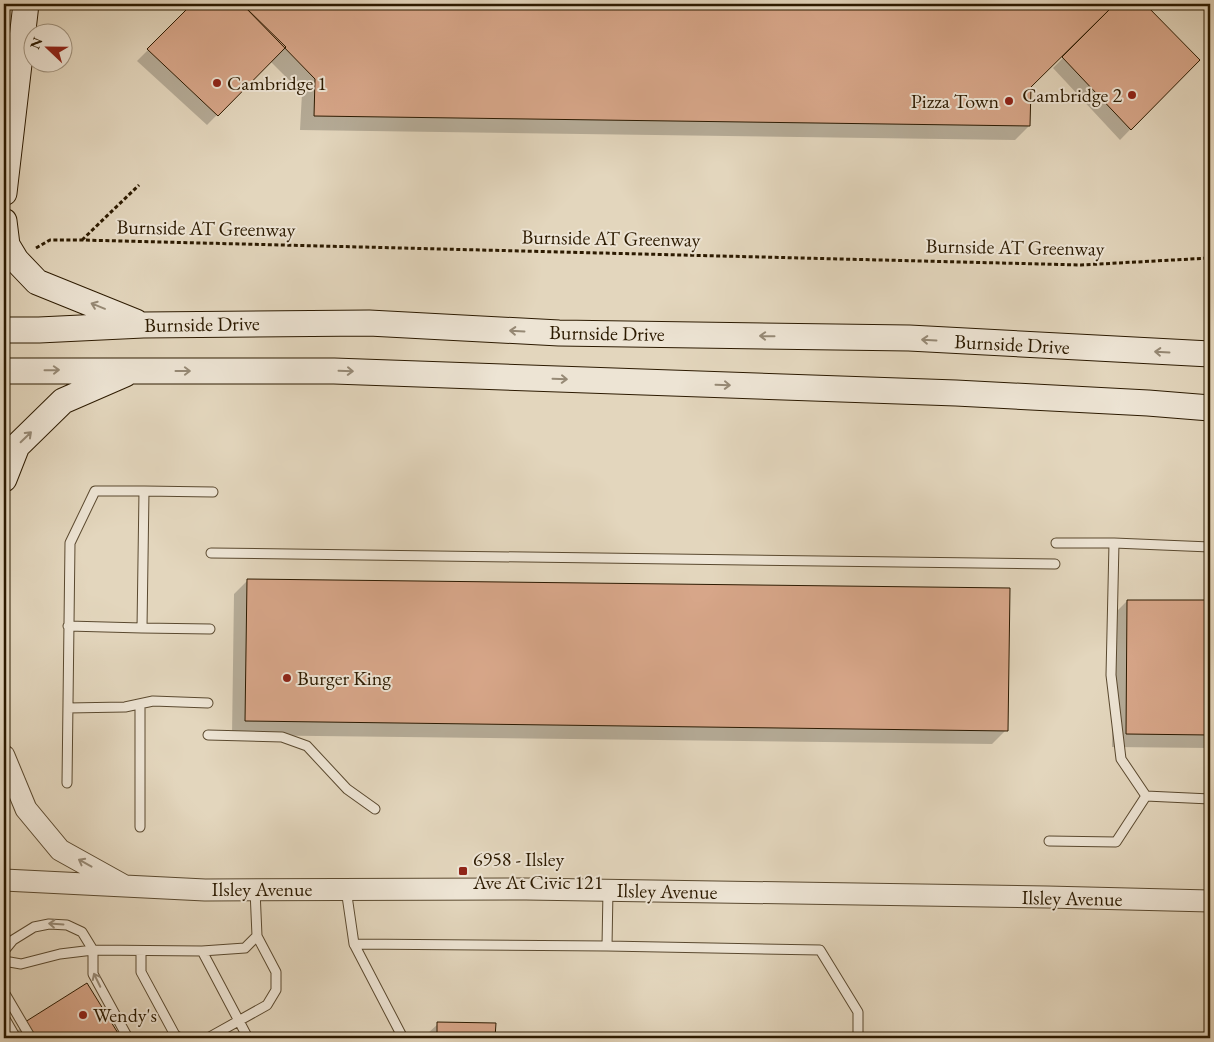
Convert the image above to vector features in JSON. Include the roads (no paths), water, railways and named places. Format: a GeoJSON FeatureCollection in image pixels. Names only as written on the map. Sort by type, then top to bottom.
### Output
{"type":"FeatureCollection","features":[{"type":"Feature","properties":{"kind":"main road"},"geometry":{"type":"LineString","coordinates":[[4,192],[26,4]]}},
{"type":"Feature","properties":{"kind":"main road"},"geometry":{"type":"LineString","coordinates":[[4,221],[7,245],[16,260],[37,282],[143,324]]}},
{"type":"Feature","properties":{"kind":"main road","name":"Burnside Drive"},"geometry":{"type":"LineString","coordinates":[[4,330],[39,330],[143,324],[369,323],[559,333],[909,338],[1210,354]]}},
{"type":"Feature","properties":{"kind":"main road"},"geometry":{"type":"LineString","coordinates":[[4,479],[17,446],[63,402],[134,370]]}},
{"type":"Feature","properties":{"kind":"main road"},"geometry":{"type":"LineString","coordinates":[[4,371],[364,372],[956,393],[1210,408]]}},
{"type":"Feature","properties":{"kind":"street"},"geometry":{"type":"LineString","coordinates":[[4,756],[26,809],[60,850],[127,887]]}},
{"type":"Feature","properties":{"kind":"street","name":"Ilsley Avenue"},"geometry":{"type":"LineString","coordinates":[[4,880],[205,890],[608,890],[1210,901]]}},
{"type":"Feature","properties":{"kind":"lane"},"geometry":{"type":"LineString","coordinates":[[67,783],[70,543],[95,491],[213,492]]}},
{"type":"Feature","properties":{"kind":"lane"},"geometry":{"type":"LineString","coordinates":[[142,628],[144,491]]}},
{"type":"Feature","properties":{"kind":"lane"},"geometry":{"type":"LineString","coordinates":[[1056,543],[1114,543],[1210,547]]}},
{"type":"Feature","properties":{"kind":"lane"},"geometry":{"type":"LineString","coordinates":[[1114,543],[1111,675],[1121,759],[1146,796]]}},
{"type":"Feature","properties":{"kind":"lane"},"geometry":{"type":"LineString","coordinates":[[211,553],[1055,564]]}},
{"type":"Feature","properties":{"kind":"lane"},"geometry":{"type":"LineString","coordinates":[[68,626],[210,629]]}},
{"type":"Feature","properties":{"kind":"lane"},"geometry":{"type":"LineString","coordinates":[[68,708],[125,707],[153,701],[208,703]]}},
{"type":"Feature","properties":{"kind":"lane"},"geometry":{"type":"LineString","coordinates":[[140,705],[140,827]]}},
{"type":"Feature","properties":{"kind":"lane"},"geometry":{"type":"LineString","coordinates":[[208,735],[282,736],[307,746],[347,789],[375,809]]}},
{"type":"Feature","properties":{"kind":"lane"},"geometry":{"type":"LineString","coordinates":[[1146,796],[1210,798]]}},
{"type":"Feature","properties":{"kind":"lane"},"geometry":{"type":"LineString","coordinates":[[1049,841],[1116,842],[1146,796]]}},
{"type":"Feature","properties":{"kind":"lane"},"geometry":{"type":"LineString","coordinates":[[346,889],[354,944],[403,1038]]}},
{"type":"Feature","properties":{"kind":"lane"},"geometry":{"type":"LineString","coordinates":[[208,1038],[267,1005],[276,990],[276,972],[257,936],[255,890]]}},
{"type":"Feature","properties":{"kind":"lane"},"geometry":{"type":"LineString","coordinates":[[607,946],[608,890]]}},
{"type":"Feature","properties":{"kind":"lane"},"geometry":{"type":"LineString","coordinates":[[4,952],[13,940],[34,927],[48,924],[67,925],[82,932],[93,950],[93,974],[128,1038]]}},
{"type":"Feature","properties":{"kind":"lane"},"geometry":{"type":"LineString","coordinates":[[4,961],[21,964],[60,954],[93,950],[202,951],[245,948],[257,936]]}},
{"type":"Feature","properties":{"kind":"lane"},"geometry":{"type":"LineString","coordinates":[[354,944],[820,950],[858,1012],[858,1038]]}},
{"type":"Feature","properties":{"kind":"lane"},"geometry":{"type":"LineString","coordinates":[[141,951],[141,972],[176,1037]]}},
{"type":"Feature","properties":{"kind":"lane"},"geometry":{"type":"LineString","coordinates":[[202,951],[248,1038]]}},
{"type":"Feature","properties":{"kind":"lane"},"geometry":{"type":"LineString","coordinates":[[4,992],[31,1038]]}},
{"type":"Feature","properties":{"kind":"lane"},"geometry":{"type":"LineString","coordinates":[[4,1017],[16,1038]]}},
{"type":"Feature","properties":{"kind":"place","name":"Cambridge 1"},"geometry":{"type":"Point","coordinates":[217,83]}},
{"type":"Feature","properties":{"kind":"place","name":"Cambridge 2"},"geometry":{"type":"Point","coordinates":[1132,95]}},
{"type":"Feature","properties":{"kind":"place","name":"Pizza Town"},"geometry":{"type":"Point","coordinates":[1009,101]}},
{"type":"Feature","properties":{"kind":"place","name":"Burger King"},"geometry":{"type":"Point","coordinates":[287,678]}},
{"type":"Feature","properties":{"kind":"place","name":"6958 - Ilsley Ave At Civic 121"},"geometry":{"type":"Point","coordinates":[463,871]}},
{"type":"Feature","properties":{"kind":"place","name":"Wendy's"},"geometry":{"type":"Point","coordinates":[83,1015]}}]}
